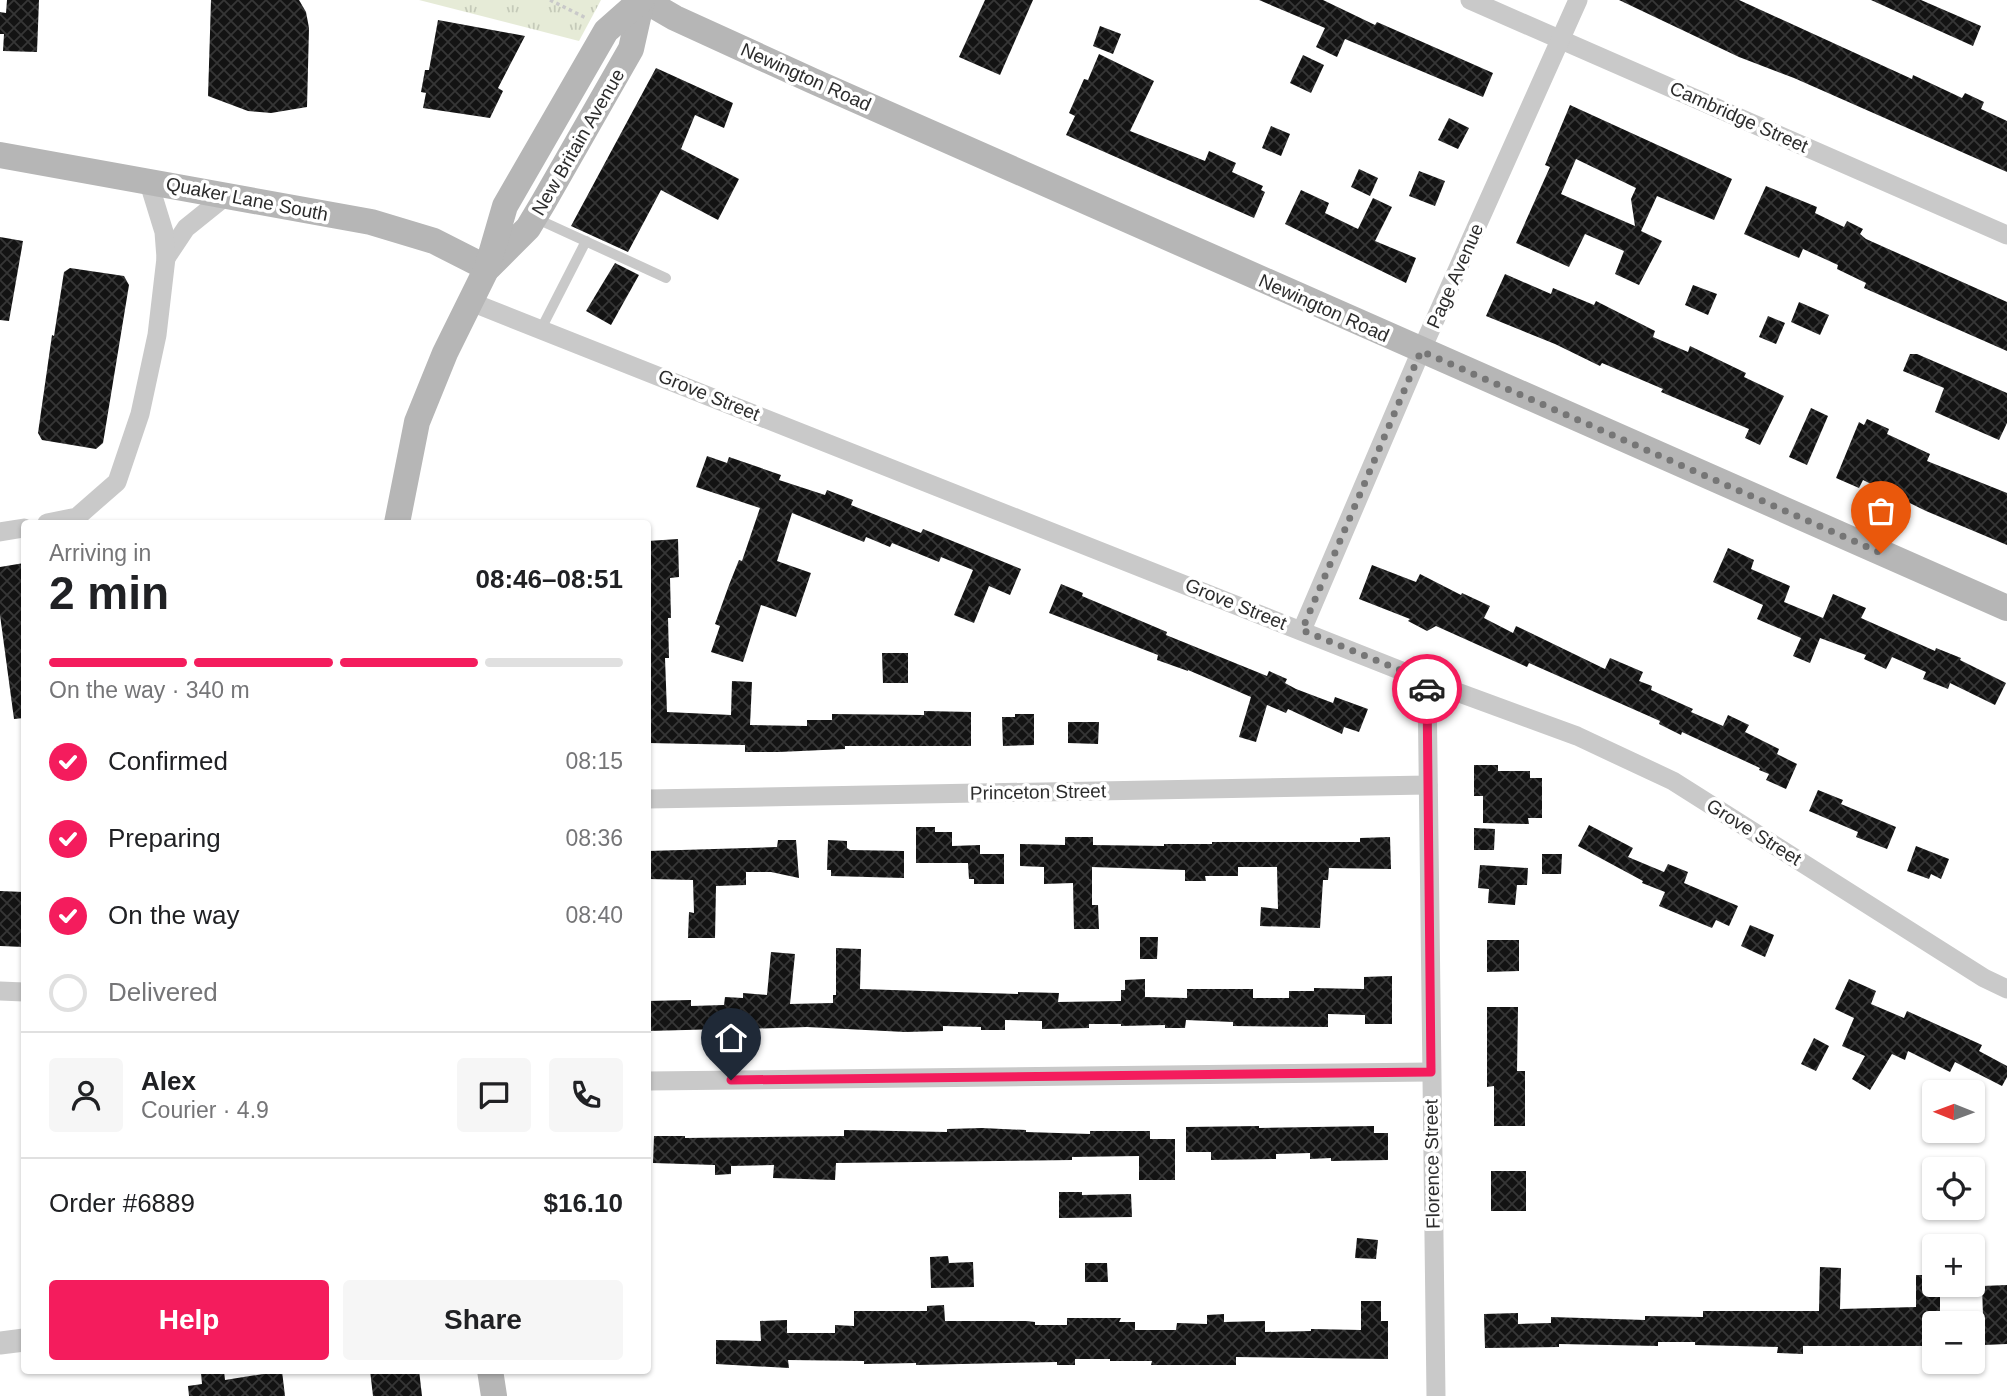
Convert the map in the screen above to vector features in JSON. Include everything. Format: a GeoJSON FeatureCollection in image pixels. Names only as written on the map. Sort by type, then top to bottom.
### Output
{"type":"FeatureCollection","features":[{"type":"Feature","properties":{"kind":"main road","name":"New Britain Avenue"},"geometry":{"type":"LineString","coordinates":[[487,268],[528,228],[534,218],[631,49],[642,0]]}},
{"type":"Feature","properties":{"kind":"main road","name":"New Britain Avenue"},"geometry":{"type":"LineString","coordinates":[[397,520],[417,422],[445,353],[487,268],[505,206],[606,31],[642,0]]}},
{"type":"Feature","properties":{"kind":"main road","name":"Newington Road"},"geometry":{"type":"LineString","coordinates":[[642,0],[675,18],[813,81],[2007,608]]}},
{"type":"Feature","properties":{"kind":"main road","name":"Quaker Lane South"},"geometry":{"type":"LineString","coordinates":[[0,155],[148,180],[404,230],[487,268]]}},
{"type":"Feature","properties":{"kind":"main road"},"geometry":{"type":"LineString","coordinates":[[491,1374],[494,1396]]}},
{"type":"Feature","properties":{"kind":"street","name":"Cambridge Street"},"geometry":{"type":"LineString","coordinates":[[1470,0],[2007,235]]}},
{"type":"Feature","properties":{"kind":"street","name":"Page Avenue"},"geometry":{"type":"LineString","coordinates":[[1302,630],[1421,351],[1578,0]]}},
{"type":"Feature","properties":{"kind":"street"},"geometry":{"type":"LineString","coordinates":[[78,520],[117,482],[136,425],[157,335],[166,258],[164,232],[148,180]]}},
{"type":"Feature","properties":{"kind":"street"},"geometry":{"type":"LineString","coordinates":[[166,258],[186,228],[227,195]]}},
{"type":"Feature","properties":{"kind":"street","name":"Grove Street"},"geometry":{"type":"LineString","coordinates":[[471,302],[1427,681],[1577,736],[1673,781],[1984,978],[2007,989]]}},
{"type":"Feature","properties":{"kind":"street"},"geometry":{"type":"LineString","coordinates":[[0,532],[21,528]]}},
{"type":"Feature","properties":{"kind":"street","name":"Florence Street"},"geometry":{"type":"LineString","coordinates":[[1427,681],[1436,1396]]}},
{"type":"Feature","properties":{"kind":"street","name":"Princeton Street"},"geometry":{"type":"LineString","coordinates":[[651,799],[1428,785]]}},
{"type":"Feature","properties":{"kind":"street"},"geometry":{"type":"LineString","coordinates":[[0,990],[21,992]]}},
{"type":"Feature","properties":{"kind":"street"},"geometry":{"type":"LineString","coordinates":[[651,1081],[1431,1072]]}},
{"type":"Feature","properties":{"kind":"street"},"geometry":{"type":"LineString","coordinates":[[0,1343],[21,1340]]}},
{"type":"Feature","properties":{"kind":"lane"},"geometry":{"type":"LineString","coordinates":[[534,218],[666,278]]}},
{"type":"Feature","properties":{"kind":"lane"},"geometry":{"type":"LineString","coordinates":[[541,329],[586,242]]}},
{"type":"Feature","properties":{"kind":"path"},"geometry":{"type":"LineString","coordinates":[[550,0],[591,20]]}},
{"type":"Feature","properties":{"kind":"green space"},"geometry":{"type":"Polygon","coordinates":[[[419,0],[601,0],[579,41],[419,0]]]}},
{"type":"Feature","properties":{"kind":"building"},"geometry":{"type":"Polygon","coordinates":[[[7,0],[39,0],[37,52],[3,51],[4,34],[0,34],[0,12],[6,13],[7,0]]]}},
{"type":"Feature","properties":{"kind":"building"},"geometry":{"type":"Polygon","coordinates":[[[211,0],[299,0],[306,12],[309,28],[307,107],[271,113],[248,111],[208,96],[211,0]]]}},
{"type":"Feature","properties":{"kind":"building"},"geometry":{"type":"Polygon","coordinates":[[[985,0],[1033,0],[1000,75],[959,57],[985,0]]]}},
{"type":"Feature","properties":{"kind":"building"},"geometry":{"type":"Polygon","coordinates":[[[1259,0],[1323,0],[1375,25],[1377,22],[1493,73],[1483,97],[1345,39],[1337,57],[1316,47],[1325,28],[1259,0]]]}},
{"type":"Feature","properties":{"kind":"building"},"geometry":{"type":"Polygon","coordinates":[[[1619,0],[1739,0],[1912,79],[1913,75],[1962,98],[1965,93],[1984,102],[1981,109],[2007,121],[2007,172],[1794,78],[1739,57],[1619,0]]]}},
{"type":"Feature","properties":{"kind":"building"},"geometry":{"type":"Polygon","coordinates":[[[1871,0],[1921,0],[1981,26],[1973,46],[1871,0]]]}},
{"type":"Feature","properties":{"kind":"building"},"geometry":{"type":"Polygon","coordinates":[[[438,20],[525,36],[498,88],[503,91],[490,118],[423,108],[426,93],[421,92],[425,70],[429,70],[438,20]]]}},
{"type":"Feature","properties":{"kind":"building"},"geometry":{"type":"Polygon","coordinates":[[[1100,26],[1121,34],[1113,54],[1093,46],[1100,26]]]}},
{"type":"Feature","properties":{"kind":"building"},"geometry":{"type":"Polygon","coordinates":[[[1099,54],[1154,81],[1130,131],[1205,161],[1209,151],[1236,163],[1232,172],[1263,186],[1261,190],[1265,192],[1254,218],[1066,135],[1075,116],[1069,113],[1099,54]]]}},
{"type":"Feature","properties":{"kind":"building"},"geometry":{"type":"Polygon","coordinates":[[[1303,55],[1324,65],[1311,93],[1290,83],[1303,55]]]}},
{"type":"Feature","properties":{"kind":"building"},"geometry":{"type":"Polygon","coordinates":[[[656,68],[733,103],[724,128],[695,115],[681,149],[739,179],[718,220],[661,190],[628,252],[571,226],[656,68]]]}},
{"type":"Feature","properties":{"kind":"building"},"geometry":{"type":"Polygon","coordinates":[[[1570,105],[1732,179],[1714,220],[1657,196],[1641,231],[1662,241],[1639,285],[1615,274],[1624,251],[1585,234],[1569,267],[1516,243],[1550,167],[1545,165],[1570,105]],[[1576,159],[1561,194],[1635,226],[1631,199],[1636,188],[1576,159]]]}},
{"type":"Feature","properties":{"kind":"building"},"geometry":{"type":"Polygon","coordinates":[[[1449,118],[1469,128],[1458,149],[1438,140],[1449,118]]]}},
{"type":"Feature","properties":{"kind":"building"},"geometry":{"type":"Polygon","coordinates":[[[1271,126],[1290,134],[1281,156],[1262,148],[1271,126]]]}},
{"type":"Feature","properties":{"kind":"building"},"geometry":{"type":"Polygon","coordinates":[[[1359,169],[1378,178],[1370,196],[1351,187],[1359,169]]]}},
{"type":"Feature","properties":{"kind":"building"},"geometry":{"type":"Polygon","coordinates":[[[1419,171],[1445,181],[1435,206],[1409,196],[1419,171]]]}},
{"type":"Feature","properties":{"kind":"building"},"geometry":{"type":"Polygon","coordinates":[[[1766,186],[1817,207],[1815,213],[1844,227],[1847,221],[1863,229],[1860,234],[1866,239],[2007,302],[2007,351],[1864,288],[1866,283],[1837,269],[1838,265],[1803,249],[1799,258],[1744,234],[1766,186]]]}},
{"type":"Feature","properties":{"kind":"building"},"geometry":{"type":"Polygon","coordinates":[[[1301,190],[1329,203],[1325,213],[1358,229],[1373,198],[1392,207],[1375,241],[1416,258],[1406,283],[1285,224],[1301,190]]]}},
{"type":"Feature","properties":{"kind":"building"},"geometry":{"type":"Polygon","coordinates":[[[0,237],[23,241],[9,321],[0,320],[0,237]]]}},
{"type":"Feature","properties":{"kind":"building"},"geometry":{"type":"Polygon","coordinates":[[[615,263],[639,275],[611,325],[586,311],[615,263]]]}},
{"type":"Feature","properties":{"kind":"building"},"geometry":{"type":"Polygon","coordinates":[[[70,268],[124,276],[129,285],[103,443],[96,449],[42,440],[38,433],[64,272],[70,268]]]}},
{"type":"Feature","properties":{"kind":"building"},"geometry":{"type":"Polygon","coordinates":[[[1505,274],[1551,294],[1553,288],[1594,305],[1596,301],[1655,331],[1653,337],[1688,352],[1690,346],[1746,373],[1744,377],[1784,396],[1760,445],[1745,438],[1749,429],[1661,392],[1663,389],[1602,363],[1600,366],[1486,316],[1505,274]]]}},
{"type":"Feature","properties":{"kind":"building"},"geometry":{"type":"Polygon","coordinates":[[[1693,285],[1717,294],[1708,315],[1685,305],[1693,285]]]}},
{"type":"Feature","properties":{"kind":"building"},"geometry":{"type":"Polygon","coordinates":[[[1799,302],[1829,315],[1820,335],[1791,322],[1799,302]]]}},
{"type":"Feature","properties":{"kind":"building"},"geometry":{"type":"Polygon","coordinates":[[[1768,316],[1785,323],[1776,344],[1759,337],[1768,316]]]}},
{"type":"Feature","properties":{"kind":"building"},"geometry":{"type":"Polygon","coordinates":[[[1910,354],[1917,354],[2007,393],[2007,423],[1999,440],[1935,412],[1944,388],[1903,371],[1910,354]]]}},
{"type":"Feature","properties":{"kind":"building"},"geometry":{"type":"Polygon","coordinates":[[[1811,408],[1828,416],[1807,465],[1789,457],[1811,408]]]}},
{"type":"Feature","properties":{"kind":"building"},"geometry":{"type":"Polygon","coordinates":[[[1867,419],[1889,429],[1887,434],[1930,454],[1927,461],[2007,493],[2007,545],[1926,511],[1863,480],[1859,488],[1836,478],[1859,422],[1864,425],[1867,419]]]}},
{"type":"Feature","properties":{"kind":"building"},"geometry":{"type":"Polygon","coordinates":[[[707,456],[727,463],[729,457],[781,475],[779,480],[825,495],[827,490],[853,500],[851,505],[921,533],[923,529],[1021,569],[1010,595],[989,586],[974,623],[954,615],[973,570],[941,557],[939,562],[892,543],[890,547],[866,537],[864,542],[792,513],[777,561],[811,573],[796,617],[761,605],[743,662],[711,652],[720,626],[715,624],[739,560],[742,561],[760,508],[696,487],[707,456]]]}},
{"type":"Feature","properties":{"kind":"building"},"geometry":{"type":"Polygon","coordinates":[[[678,539],[679,577],[670,578],[669,658],[665,658],[667,712],[731,715],[732,681],[752,682],[750,725],[807,726],[807,720],[832,720],[832,714],[924,715],[924,711],[971,712],[971,746],[845,746],[845,749],[745,752],[745,745],[651,743],[651,541],[678,539]]]}},
{"type":"Feature","properties":{"kind":"building"},"geometry":{"type":"Polygon","coordinates":[[[1728,548],[1754,560],[1751,569],[1790,586],[1784,602],[1823,618],[1833,594],[1866,608],[1861,618],[1935,651],[1936,648],[1961,658],[1960,660],[2006,683],[1995,705],[1950,683],[1948,689],[1923,679],[1926,672],[1892,657],[1886,669],[1864,659],[1866,655],[1820,638],[1810,663],[1793,656],[1801,638],[1757,619],[1763,605],[1713,582],[1728,548]]]}},
{"type":"Feature","properties":{"kind":"building"},"geometry":{"type":"Polygon","coordinates":[[[21,564],[21,718],[14,719],[0,615],[0,567],[21,564]]]}},
{"type":"Feature","properties":{"kind":"building"},"geometry":{"type":"Polygon","coordinates":[[[1372,565],[1416,582],[1420,574],[1490,606],[1484,618],[1513,633],[1516,626],[1605,669],[1610,658],[1643,672],[1639,681],[1652,686],[1651,690],[1723,726],[1728,715],[1749,725],[1745,732],[1779,749],[1777,754],[1797,764],[1786,789],[1766,780],[1769,774],[1759,770],[1760,768],[1682,732],[1681,735],[1659,724],[1660,721],[1529,663],[1527,667],[1436,626],[1427,631],[1408,621],[1410,619],[1359,599],[1372,565]]]}},
{"type":"Feature","properties":{"kind":"building"},"geometry":{"type":"Polygon","coordinates":[[[1061,584],[1083,593],[1082,596],[1167,632],[1166,635],[1267,676],[1269,671],[1287,679],[1285,683],[1296,689],[1333,703],[1335,697],[1368,709],[1359,732],[1344,727],[1342,734],[1288,709],[1286,713],[1267,705],[1256,742],[1239,737],[1251,697],[1157,660],[1158,655],[1049,613],[1061,584]]]}},
{"type":"Feature","properties":{"kind":"building"},"geometry":{"type":"Polygon","coordinates":[[[882,653],[908,653],[908,683],[883,683],[882,653]]]}},
{"type":"Feature","properties":{"kind":"building"},"geometry":{"type":"Polygon","coordinates":[[[1015,714],[1034,714],[1034,745],[1003,746],[1002,717],[1015,717],[1015,714]]]}},
{"type":"Feature","properties":{"kind":"building"},"geometry":{"type":"Polygon","coordinates":[[[1068,722],[1099,722],[1098,744],[1068,743],[1068,722]]]}},
{"type":"Feature","properties":{"kind":"building"},"geometry":{"type":"Polygon","coordinates":[[[1474,765],[1498,765],[1498,771],[1530,771],[1530,778],[1542,778],[1542,818],[1528,818],[1529,824],[1483,823],[1483,796],[1474,796],[1474,765]]]}},
{"type":"Feature","properties":{"kind":"building"},"geometry":{"type":"Polygon","coordinates":[[[1818,790],[1843,800],[1841,804],[1896,827],[1887,849],[1856,837],[1858,832],[1809,811],[1818,790]]]}},
{"type":"Feature","properties":{"kind":"building"},"geometry":{"type":"Polygon","coordinates":[[[1589,825],[1633,848],[1628,857],[1664,872],[1668,864],[1688,872],[1684,883],[1738,906],[1729,926],[1716,920],[1712,928],[1659,906],[1665,892],[1642,883],[1643,881],[1578,846],[1589,825]]]}},
{"type":"Feature","properties":{"kind":"building"},"geometry":{"type":"Polygon","coordinates":[[[916,827],[935,827],[935,832],[952,832],[952,846],[980,845],[980,854],[1004,854],[1004,884],[974,884],[974,879],[969,879],[968,863],[916,863],[916,827]]]}},
{"type":"Feature","properties":{"kind":"building"},"geometry":{"type":"Polygon","coordinates":[[[1474,828],[1495,829],[1494,850],[1474,850],[1474,828]]]}},
{"type":"Feature","properties":{"kind":"building"},"geometry":{"type":"Polygon","coordinates":[[[1065,837],[1093,837],[1093,845],[1164,846],[1212,842],[1360,842],[1360,838],[1390,837],[1391,869],[1329,868],[1328,880],[1323,880],[1320,928],[1260,926],[1261,907],[1278,909],[1277,867],[1238,867],[1238,876],[1205,876],[1206,881],[1185,881],[1185,870],[1092,867],[1092,905],[1098,905],[1099,929],[1074,929],[1073,883],[1044,884],[1044,867],[1020,866],[1020,844],[1065,845],[1065,837]]]}},
{"type":"Feature","properties":{"kind":"building"},"geometry":{"type":"Polygon","coordinates":[[[778,840],[796,840],[799,878],[771,872],[746,872],[746,885],[716,886],[715,938],[688,938],[689,912],[694,913],[693,880],[651,879],[651,851],[777,847],[778,840]]]}},
{"type":"Feature","properties":{"kind":"building"},"geometry":{"type":"Polygon","coordinates":[[[828,840],[847,841],[847,848],[850,850],[904,851],[904,878],[831,876],[831,870],[827,870],[828,840]]]}},
{"type":"Feature","properties":{"kind":"building"},"geometry":{"type":"Polygon","coordinates":[[[1916,846],[1949,859],[1941,879],[1931,874],[1929,879],[1907,871],[1916,846]]]}},
{"type":"Feature","properties":{"kind":"building"},"geometry":{"type":"Polygon","coordinates":[[[1542,854],[1562,854],[1561,874],[1542,874],[1542,854]]]}},
{"type":"Feature","properties":{"kind":"building"},"geometry":{"type":"Polygon","coordinates":[[[1480,865],[1528,868],[1527,885],[1517,885],[1515,905],[1488,903],[1489,889],[1478,888],[1480,865]]]}},
{"type":"Feature","properties":{"kind":"building"},"geometry":{"type":"Polygon","coordinates":[[[0,891],[21,892],[21,947],[0,946],[0,891]]]}},
{"type":"Feature","properties":{"kind":"building"},"geometry":{"type":"Polygon","coordinates":[[[1750,925],[1774,935],[1765,957],[1741,946],[1750,925]]]}},
{"type":"Feature","properties":{"kind":"building"},"geometry":{"type":"Polygon","coordinates":[[[1140,937],[1158,937],[1157,959],[1140,959],[1140,937]]]}},
{"type":"Feature","properties":{"kind":"building"},"geometry":{"type":"Polygon","coordinates":[[[1487,940],[1519,940],[1519,971],[1487,972],[1487,940]]]}},
{"type":"Feature","properties":{"kind":"building"},"geometry":{"type":"Polygon","coordinates":[[[836,948],[861,949],[860,989],[1059,993],[1058,1002],[1121,1001],[1125,980],[1145,979],[1145,997],[1187,998],[1187,989],[1253,989],[1253,998],[1289,998],[1289,991],[1314,991],[1314,988],[1364,989],[1364,977],[1392,976],[1392,1024],[1365,1024],[1365,1015],[1328,1014],[1328,1027],[1233,1026],[1233,1022],[1186,1020],[1185,1028],[1165,1028],[1165,1025],[1089,1024],[1089,1028],[1042,1029],[1042,1021],[1005,1020],[1005,1030],[943,1026],[943,1031],[905,1032],[807,1027],[744,1029],[743,1034],[723,1032],[723,1029],[651,1031],[651,1001],[691,1000],[691,1006],[724,1005],[725,997],[743,998],[743,993],[767,995],[771,952],[795,954],[790,1004],[833,1003],[833,995],[836,995],[836,948]]]}},
{"type":"Feature","properties":{"kind":"building"},"geometry":{"type":"Polygon","coordinates":[[[1849,979],[1876,991],[1871,1004],[1904,1018],[1907,1011],[1982,1045],[1979,1051],[2007,1066],[2007,1077],[2002,1086],[1955,1062],[1950,1072],[1908,1051],[1905,1060],[1892,1054],[1870,1090],[1852,1079],[1865,1056],[1842,1046],[1854,1018],[1835,1009],[1849,979]]]}},
{"type":"Feature","properties":{"kind":"building"},"geometry":{"type":"Polygon","coordinates":[[[1487,1007],[1518,1007],[1517,1071],[1525,1071],[1525,1126],[1494,1126],[1494,1086],[1487,1087],[1487,1007]]]}},
{"type":"Feature","properties":{"kind":"building"},"geometry":{"type":"Polygon","coordinates":[[[1814,1038],[1829,1046],[1816,1071],[1801,1064],[1814,1038]]]}},
{"type":"Feature","properties":{"kind":"building"},"geometry":{"type":"Polygon","coordinates":[[[1374,1126],[1374,1133],[1388,1133],[1388,1160],[1331,1161],[1331,1158],[1310,1159],[1310,1153],[1276,1154],[1276,1159],[1211,1160],[1211,1152],[1186,1152],[1186,1127],[1374,1126]]]}},
{"type":"Feature","properties":{"kind":"building"},"geometry":{"type":"Polygon","coordinates":[[[982,1128],[1090,1134],[1090,1131],[1150,1131],[1150,1139],[1175,1139],[1175,1180],[1139,1180],[1139,1156],[1072,1157],[1072,1160],[836,1163],[835,1180],[773,1178],[774,1165],[731,1166],[731,1174],[715,1175],[715,1165],[653,1163],[654,1136],[844,1136],[844,1130],[947,1132],[947,1129],[982,1128]]]}},
{"type":"Feature","properties":{"kind":"building"},"geometry":{"type":"Polygon","coordinates":[[[1491,1171],[1526,1171],[1526,1211],[1491,1211],[1491,1171]]]}},
{"type":"Feature","properties":{"kind":"building"},"geometry":{"type":"Polygon","coordinates":[[[1059,1192],[1082,1192],[1082,1195],[1131,1194],[1132,1217],[1059,1218],[1059,1192]]]}},
{"type":"Feature","properties":{"kind":"building"},"geometry":{"type":"Polygon","coordinates":[[[1357,1238],[1378,1240],[1376,1259],[1355,1258],[1357,1238]]]}},
{"type":"Feature","properties":{"kind":"building"},"geometry":{"type":"Polygon","coordinates":[[[948,1256],[949,1263],[973,1262],[974,1287],[931,1288],[930,1257],[948,1256]]]}},
{"type":"Feature","properties":{"kind":"building"},"geometry":{"type":"Polygon","coordinates":[[[1085,1263],[1107,1263],[1108,1282],[1085,1282],[1085,1263]]]}},
{"type":"Feature","properties":{"kind":"building"},"geometry":{"type":"Polygon","coordinates":[[[1820,1267],[1841,1268],[1840,1309],[1916,1307],[1916,1275],[1922,1275],[1922,1297],[1940,1297],[1940,1311],[1922,1311],[1922,1346],[1803,1346],[1803,1354],[1777,1353],[1778,1347],[1695,1345],[1695,1342],[1658,1342],[1658,1346],[1559,1344],[1559,1347],[1485,1348],[1484,1314],[1518,1313],[1518,1324],[1551,1323],[1551,1317],[1645,1320],[1645,1316],[1703,1317],[1703,1311],[1819,1311],[1820,1267]]]}},
{"type":"Feature","properties":{"kind":"building"},"geometry":{"type":"Polygon","coordinates":[[[2007,1285],[2007,1344],[1985,1345],[1982,1297],[1985,1297],[1985,1286],[2007,1285]]]}},
{"type":"Feature","properties":{"kind":"building"},"geometry":{"type":"Polygon","coordinates":[[[1361,1301],[1381,1301],[1381,1321],[1388,1321],[1388,1359],[1236,1357],[1236,1365],[1151,1365],[1152,1361],[1110,1359],[1075,1359],[1075,1365],[1057,1365],[1057,1362],[916,1365],[788,1360],[789,1368],[716,1364],[716,1340],[761,1341],[760,1321],[787,1320],[787,1333],[835,1333],[835,1325],[854,1326],[854,1311],[927,1311],[927,1306],[944,1305],[945,1321],[1027,1321],[1035,1322],[1035,1325],[1067,1325],[1067,1318],[1121,1318],[1119,1322],[1135,1322],[1135,1330],[1176,1330],[1177,1323],[1207,1324],[1207,1315],[1224,1314],[1224,1322],[1265,1321],[1265,1332],[1361,1330],[1361,1301]]]}},
{"type":"Feature","properties":{"kind":"building"},"geometry":{"type":"Polygon","coordinates":[[[201,1374],[224,1374],[225,1380],[282,1374],[285,1396],[189,1396],[188,1386],[202,1384],[201,1374]]]}},
{"type":"Feature","properties":{"kind":"building"},"geometry":{"type":"Polygon","coordinates":[[[370,1374],[419,1374],[422,1396],[373,1396],[370,1374]]]}},
{"type":"Feature","properties":{"kind":"way so far"},"geometry":{"type":"LineString","coordinates":[[1427,689],[1427,681],[1302,630],[1421,351],[1881,553]]}},
{"type":"Feature","properties":{"kind":"route"},"geometry":{"type":"LineString","coordinates":[[731,1080],[1431,1072],[1427,689]]}}]}
